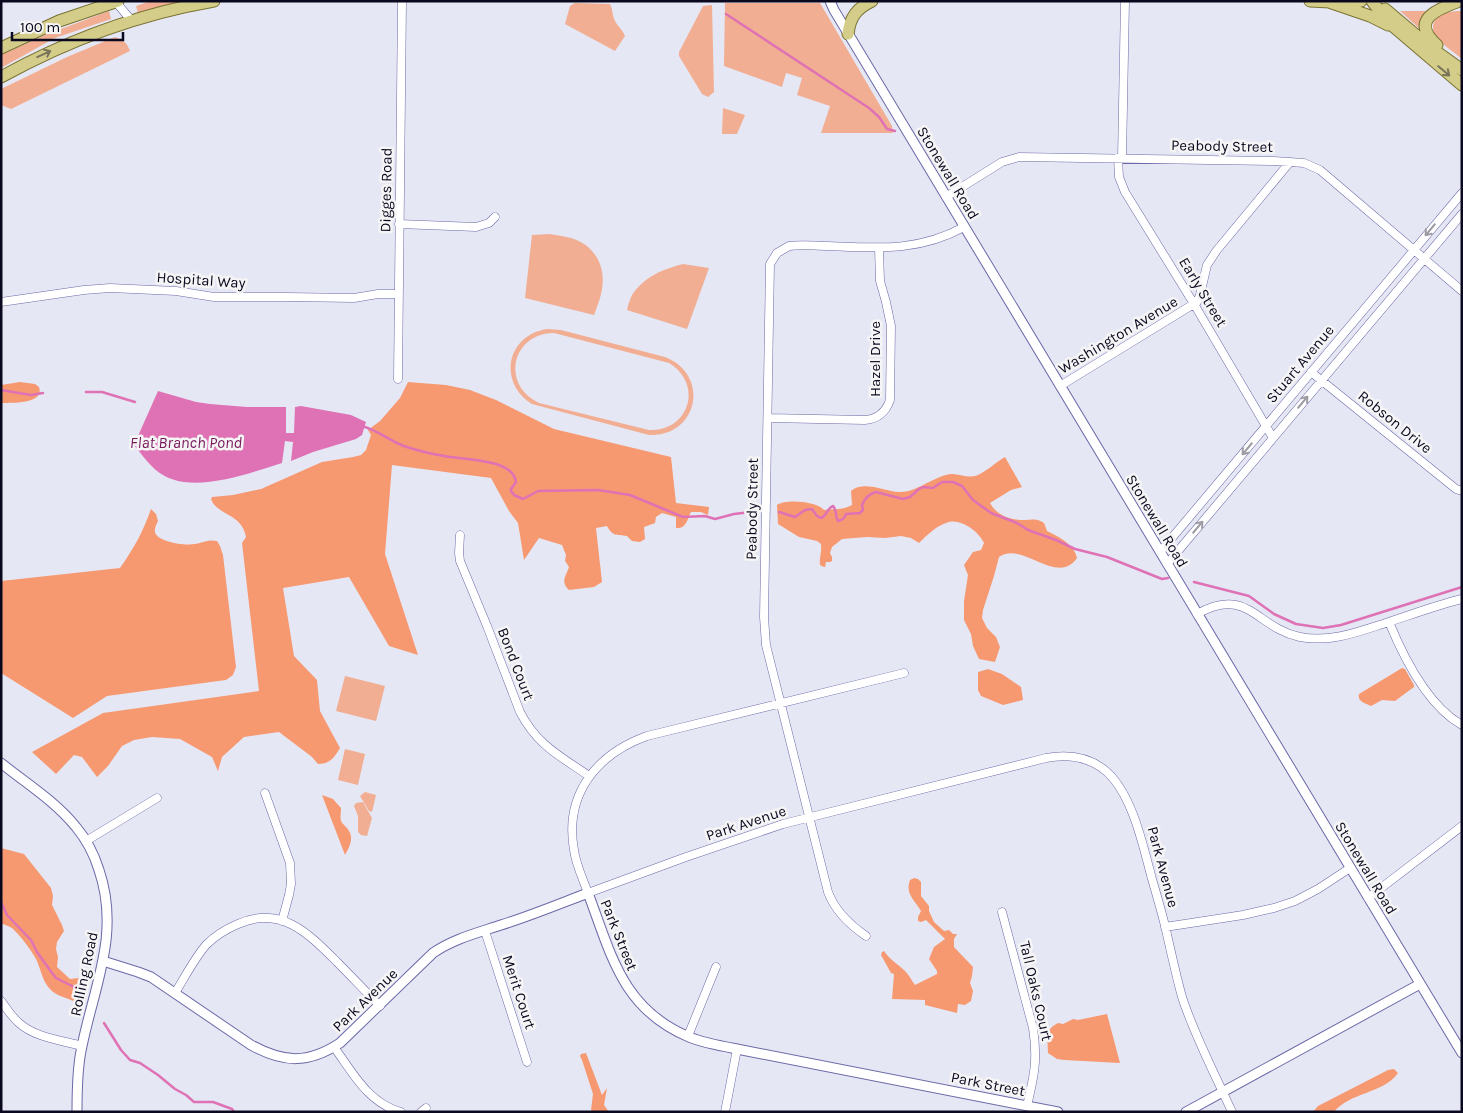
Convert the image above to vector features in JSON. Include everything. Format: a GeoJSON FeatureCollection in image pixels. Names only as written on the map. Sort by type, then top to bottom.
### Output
{"type":"FeatureCollection","features":[{"type":"Feature","properties":{"kind":"main road"},"geometry":{"type":"LineString","coordinates":[[1,77],[58,48],[131,20],[214,1]]}},
{"type":"Feature","properties":{"kind":"main road"},"geometry":{"type":"LineString","coordinates":[[848,34],[853,14],[872,1]]}},
{"type":"Feature","properties":{"kind":"main road"},"geometry":{"type":"LineString","coordinates":[[1310,1],[1350,3],[1361,1]]}},
{"type":"Feature","properties":{"kind":"main road"},"geometry":{"type":"LineString","coordinates":[[1372,1],[1384,17],[1403,35],[1462,85]]}},
{"type":"Feature","properties":{"kind":"main road"},"geometry":{"type":"LineString","coordinates":[[1372,1],[1389,12],[1462,70]]}},
{"type":"Feature","properties":{"kind":"main road"},"geometry":{"type":"LineString","coordinates":[[1436,1],[1462,2]]}},
{"type":"Feature","properties":{"kind":"main road"},"geometry":{"type":"LineString","coordinates":[[2,45],[59,21],[116,2]]}},
{"type":"Feature","properties":{"kind":"main road"},"geometry":{"type":"LineString","coordinates":[[1329,2],[1370,16],[1403,35]]}},
{"type":"Feature","properties":{"kind":"main road"},"geometry":{"type":"LineString","coordinates":[[1445,58],[1426,32],[1428,17],[1433,12],[1457,2]]}},
{"type":"Feature","properties":{"kind":"street","name":"Digges Road"},"geometry":{"type":"LineString","coordinates":[[398,379],[402,1]]}},
{"type":"Feature","properties":{"kind":"street","name":"Stonewall Road"},"geometry":{"type":"LineString","coordinates":[[830,1],[848,34],[1462,1053]]}},
{"type":"Feature","properties":{"kind":"street","name":"Early Street"},"geometry":{"type":"LineString","coordinates":[[1125,1],[1119,177],[1125,192],[1273,438]]}},
{"type":"Feature","properties":{"kind":"street"},"geometry":{"type":"LineString","coordinates":[[116,2],[131,20]]}},
{"type":"Feature","properties":{"kind":"street","name":"Peabody Street"},"geometry":{"type":"LineString","coordinates":[[946,197],[1002,162],[1019,157],[1304,163],[1320,170],[1462,291]]}},
{"type":"Feature","properties":{"kind":"street","name":"Washington Avenue"},"geometry":{"type":"LineString","coordinates":[[1060,386],[1194,304],[1199,299],[1207,266],[1217,250],[1290,162]]}},
{"type":"Feature","properties":{"kind":"street","name":"Stuart Avenue"},"geometry":{"type":"LineString","coordinates":[[1160,552],[1462,193]]}},
{"type":"Feature","properties":{"kind":"street","name":"Stuart Avenue"},"geometry":{"type":"LineString","coordinates":[[1167,564],[1462,214]]}},
{"type":"Feature","properties":{"kind":"street"},"geometry":{"type":"LineString","coordinates":[[400,224],[476,227],[489,222],[495,217]]}},
{"type":"Feature","properties":{"kind":"street","name":"Peabody Street"},"geometry":{"type":"LineString","coordinates":[[866,936],[844,917],[831,901],[769,661],[764,633],[770,264],[783,248],[795,245],[879,248],[911,246],[944,237],[964,227]]}},
{"type":"Feature","properties":{"kind":"street","name":"Hazel Drive"},"geometry":{"type":"LineString","coordinates":[[768,418],[865,420],[880,415],[888,406],[890,400],[891,326],[880,281],[879,248]]}},
{"type":"Feature","properties":{"kind":"street","name":"Hospital Way"},"geometry":{"type":"LineString","coordinates":[[1,302],[110,288],[176,292],[214,297],[354,298],[378,294],[398,294]]}},
{"type":"Feature","properties":{"kind":"street","name":"Robson Drive"},"geometry":{"type":"LineString","coordinates":[[1312,372],[1456,489],[1462,491]]}},
{"type":"Feature","properties":{"kind":"street","name":"Bond Court"},"geometry":{"type":"LineString","coordinates":[[460,535],[460,561],[526,724],[542,744],[589,776]]}},
{"type":"Feature","properties":{"kind":"street"},"geometry":{"type":"LineString","coordinates":[[1197,614],[1214,606],[1234,604],[1247,608],[1279,630],[1300,637],[1316,639],[1340,637],[1462,599]]}},
{"type":"Feature","properties":{"kind":"street"},"geometry":{"type":"LineString","coordinates":[[1388,622],[1403,652],[1426,689],[1438,705],[1462,725]]}},
{"type":"Feature","properties":{"kind":"street","name":"Park Street"},"geometry":{"type":"LineString","coordinates":[[904,673],[636,739],[610,754],[598,765],[583,787],[576,805],[573,822],[572,835],[576,862],[618,971],[633,996],[644,1008],[672,1029],[701,1041],[737,1049],[1058,1112]]}},
{"type":"Feature","properties":{"kind":"street","name":"Park Avenue"},"geometry":{"type":"LineString","coordinates":[[103,961],[144,974],[266,1053],[279,1058],[307,1058],[319,1055],[340,1044],[433,953],[453,941],[782,824],[1046,758],[1060,756],[1083,759],[1100,766],[1114,781],[1135,818],[1183,998],[1203,1050],[1232,1112]]}},
{"type":"Feature","properties":{"kind":"street","name":"Rolling Road"},"geometry":{"type":"LineString","coordinates":[[1,763],[53,803],[77,828],[96,861],[106,895],[108,923],[103,961],[82,1046],[78,1078],[77,1112]]}},
{"type":"Feature","properties":{"kind":"street"},"geometry":{"type":"LineString","coordinates":[[265,793],[290,863],[290,895],[282,921]]}},
{"type":"Feature","properties":{"kind":"street"},"geometry":{"type":"LineString","coordinates":[[86,841],[157,798]]}},
{"type":"Feature","properties":{"kind":"street"},"geometry":{"type":"LineString","coordinates":[[1368,898],[1462,826]]}},
{"type":"Feature","properties":{"kind":"street"},"geometry":{"type":"LineString","coordinates":[[1165,927],[1243,915],[1274,908],[1295,901],[1318,889],[1350,868]]}},
{"type":"Feature","properties":{"kind":"street","name":"Tall Oaks Court"},"geometry":{"type":"LineString","coordinates":[[1002,912],[1036,1044],[1035,1072],[1027,1106]]}},
{"type":"Feature","properties":{"kind":"street"},"geometry":{"type":"LineString","coordinates":[[175,993],[199,954],[221,932],[243,922],[264,918],[282,921],[312,937],[380,1006]]}},
{"type":"Feature","properties":{"kind":"street","name":"Merit Court"},"geometry":{"type":"LineString","coordinates":[[485,931],[527,1062]]}},
{"type":"Feature","properties":{"kind":"street"},"geometry":{"type":"LineString","coordinates":[[688,1036],[716,966]]}},
{"type":"Feature","properties":{"kind":"street"},"geometry":{"type":"LineString","coordinates":[[1186,1112],[1420,984]]}},
{"type":"Feature","properties":{"kind":"street"},"geometry":{"type":"LineString","coordinates":[[1,1001],[17,1022],[29,1030],[82,1046]]}},
{"type":"Feature","properties":{"kind":"street"},"geometry":{"type":"LineString","coordinates":[[334,1047],[362,1088],[370,1096],[387,1107],[401,1112]]}},
{"type":"Feature","properties":{"kind":"street"},"geometry":{"type":"LineString","coordinates":[[725,1112],[737,1049]]}},
{"type":"Feature","properties":{"kind":"shaded area"},"geometry":{"type":"Polygon","coordinates":[[[151,1],[186,1],[138,13],[136,6],[151,1]]]}},
{"type":"Feature","properties":{"kind":"shaded area"},"geometry":{"type":"Polygon","coordinates":[[[575,3],[610,4],[615,21],[625,36],[615,51],[565,24],[570,6],[575,3]]]}},
{"type":"Feature","properties":{"kind":"shaded area"},"geometry":{"type":"Polygon","coordinates":[[[725,3],[820,3],[892,126],[893,133],[821,133],[830,106],[797,95],[802,78],[786,73],[782,87],[724,66],[725,3]]]}},
{"type":"Feature","properties":{"kind":"shaded area"},"geometry":{"type":"Polygon","coordinates":[[[712,5],[714,92],[708,97],[702,94],[679,56],[679,52],[703,6],[712,5]]]}},
{"type":"Feature","properties":{"kind":"shaded area"},"geometry":{"type":"Polygon","coordinates":[[[109,11],[111,19],[55,38],[1,68],[1,55],[45,35],[109,11]]]}},
{"type":"Feature","properties":{"kind":"shaded area"},"geometry":{"type":"Polygon","coordinates":[[[1400,11],[1427,11],[1421,30],[1400,11]]]}},
{"type":"Feature","properties":{"kind":"shaded area"},"geometry":{"type":"Polygon","coordinates":[[[1462,11],[1462,59],[1437,38],[1433,27],[1434,22],[1440,16],[1448,12],[1462,11]]]}},
{"type":"Feature","properties":{"kind":"shaded area"},"geometry":{"type":"Polygon","coordinates":[[[115,37],[125,42],[130,51],[11,109],[1,105],[1,89],[67,57],[115,37]]]}},
{"type":"Feature","properties":{"kind":"shaded area"},"geometry":{"type":"Polygon","coordinates":[[[723,108],[745,115],[737,134],[722,134],[723,108]]]}},
{"type":"Feature","properties":{"kind":"shaded area"},"geometry":{"type":"Polygon","coordinates":[[[550,234],[580,242],[589,248],[597,258],[602,269],[603,282],[594,315],[525,298],[532,235],[550,234]]]}},
{"type":"Feature","properties":{"kind":"shaded area"},"geometry":{"type":"Polygon","coordinates":[[[683,264],[709,268],[687,329],[627,310],[632,295],[642,283],[661,271],[683,264]]]}},
{"type":"Feature","properties":{"kind":"shaded area"},"geometry":{"type":"Polygon","coordinates":[[[547,329],[561,330],[665,357],[680,366],[689,377],[693,390],[693,404],[688,416],[679,426],[666,433],[649,435],[532,404],[521,395],[514,384],[511,360],[515,350],[523,340],[533,333],[547,329]],[[554,333],[540,335],[528,341],[516,361],[516,373],[519,384],[527,395],[539,403],[649,430],[663,429],[674,423],[682,415],[687,405],[689,394],[686,383],[680,372],[669,363],[554,333]]]}},
{"type":"Feature","properties":{"kind":"shaded area"},"geometry":{"type":"Polygon","coordinates":[[[20,382],[35,384],[39,387],[40,393],[33,400],[1,403],[1,385],[20,382]]]}},
{"type":"Feature","properties":{"kind":"shaded area"},"geometry":{"type":"Polygon","coordinates":[[[408,382],[446,385],[470,390],[496,400],[554,429],[671,457],[676,503],[709,507],[708,515],[701,512],[691,512],[684,525],[676,528],[676,517],[662,513],[656,517],[655,523],[644,527],[645,539],[640,542],[632,541],[627,536],[617,535],[609,530],[607,526],[596,528],[602,582],[594,587],[569,590],[564,582],[569,567],[565,561],[566,555],[562,545],[539,538],[524,560],[518,523],[509,511],[491,478],[392,465],[385,554],[418,655],[389,646],[349,577],[283,588],[294,656],[317,680],[320,711],[340,748],[331,760],[318,764],[312,757],[279,732],[244,737],[222,757],[218,771],[212,757],[180,739],[152,737],[134,740],[122,746],[108,766],[97,777],[82,757],[74,755],[56,774],[32,752],[103,713],[259,691],[242,543],[246,537],[244,529],[240,523],[218,508],[211,499],[212,497],[261,489],[322,462],[361,455],[366,450],[371,435],[368,430],[380,421],[400,398],[408,382]]]}},
{"type":"Feature","properties":{"kind":"shaded area"},"geometry":{"type":"Polygon","coordinates":[[[1005,457],[1022,487],[1011,490],[990,503],[1000,514],[1010,518],[1037,520],[1044,523],[1047,531],[1061,538],[1069,545],[1077,558],[1069,566],[1060,568],[1018,554],[1008,553],[999,557],[982,618],[987,628],[996,637],[1000,647],[995,662],[979,659],[973,646],[971,634],[964,620],[964,601],[968,575],[964,565],[973,552],[981,550],[984,543],[970,527],[959,522],[945,523],[936,528],[919,543],[911,538],[901,536],[842,539],[832,547],[830,553],[832,561],[826,562],[824,567],[820,565],[821,544],[817,541],[799,537],[778,524],[777,505],[781,503],[808,503],[824,510],[842,509],[852,505],[851,491],[862,486],[905,492],[950,474],[976,476],[1005,457]]]}},
{"type":"Feature","properties":{"kind":"shaded area"},"geometry":{"type":"Polygon","coordinates":[[[151,509],[156,514],[158,521],[155,532],[166,541],[194,544],[217,541],[220,546],[223,555],[236,667],[233,675],[226,680],[107,696],[73,718],[1,673],[1,581],[120,568],[138,540],[151,509]]]}},
{"type":"Feature","properties":{"kind":"shaded area"},"geometry":{"type":"Polygon","coordinates":[[[1402,668],[1405,669],[1414,687],[1395,701],[1382,700],[1371,706],[1359,699],[1359,694],[1402,668]]]}},
{"type":"Feature","properties":{"kind":"shaded area"},"geometry":{"type":"Polygon","coordinates":[[[988,669],[1002,674],[1021,687],[1023,700],[1003,705],[981,696],[978,690],[978,672],[988,669]]]}},
{"type":"Feature","properties":{"kind":"shaded area"},"geometry":{"type":"Polygon","coordinates":[[[345,676],[385,686],[376,721],[336,711],[345,676]]]}},
{"type":"Feature","properties":{"kind":"shaded area"},"geometry":{"type":"Polygon","coordinates":[[[345,749],[365,754],[358,785],[338,780],[345,749]]]}},
{"type":"Feature","properties":{"kind":"shaded area"},"geometry":{"type":"Polygon","coordinates":[[[365,792],[376,795],[372,812],[369,811],[360,796],[365,792]]]}},
{"type":"Feature","properties":{"kind":"shaded area"},"geometry":{"type":"Polygon","coordinates":[[[322,795],[333,799],[341,808],[341,821],[351,837],[345,855],[322,795]]]}},
{"type":"Feature","properties":{"kind":"shaded area"},"geometry":{"type":"Polygon","coordinates":[[[363,802],[372,818],[367,836],[361,835],[358,832],[358,816],[354,806],[356,803],[363,802]]]}},
{"type":"Feature","properties":{"kind":"shaded area"},"geometry":{"type":"Polygon","coordinates":[[[1,848],[24,854],[51,888],[53,896],[52,905],[64,931],[57,942],[57,967],[70,979],[79,978],[82,980],[84,984],[80,1005],[56,994],[49,988],[36,959],[26,944],[13,929],[1,923],[1,848]]]}},
{"type":"Feature","properties":{"kind":"shaded area"},"geometry":{"type":"Polygon","coordinates":[[[914,878],[921,882],[921,896],[929,906],[934,922],[944,931],[949,930],[953,934],[957,934],[954,939],[954,947],[973,967],[970,983],[973,991],[971,1001],[965,1005],[958,1004],[957,1013],[925,1005],[925,1000],[892,999],[894,974],[891,973],[881,955],[882,952],[884,951],[905,971],[915,985],[937,974],[929,959],[934,947],[945,939],[926,920],[918,921],[921,911],[909,893],[910,880],[914,878]]]}},
{"type":"Feature","properties":{"kind":"shaded area"},"geometry":{"type":"Polygon","coordinates":[[[1107,1014],[1120,1063],[1064,1060],[1057,1059],[1048,1053],[1047,1032],[1053,1026],[1073,1019],[1078,1020],[1107,1014]]]}},
{"type":"Feature","properties":{"kind":"shaded area"},"geometry":{"type":"Polygon","coordinates":[[[586,1053],[602,1095],[607,1088],[604,1105],[609,1112],[594,1112],[591,1110],[593,1094],[580,1056],[586,1053]]]}},
{"type":"Feature","properties":{"kind":"shaded area"},"geometry":{"type":"Polygon","coordinates":[[[1394,1069],[1398,1073],[1392,1080],[1349,1100],[1334,1112],[1313,1112],[1318,1106],[1388,1070],[1394,1069]]]}},
{"type":"Feature","properties":{"kind":"water","name":"Flat Branch Pond"},"geometry":{"type":"Polygon","coordinates":[[[158,391],[210,404],[247,407],[286,407],[286,433],[294,433],[295,407],[301,406],[351,415],[366,422],[362,435],[356,439],[291,461],[293,442],[285,441],[282,463],[222,480],[190,483],[163,475],[147,462],[134,445],[158,391]]]}},
{"type":"Feature","properties":{"kind":"waterway"},"geometry":{"type":"LineString","coordinates":[[726,14],[869,108],[879,117],[887,129],[895,131]]}},
{"type":"Feature","properties":{"kind":"waterway"},"geometry":{"type":"LineString","coordinates":[[1,390],[31,395],[43,393]]}},
{"type":"Feature","properties":{"kind":"waterway"},"geometry":{"type":"LineString","coordinates":[[86,392],[102,392],[135,402]]}},
{"type":"Feature","properties":{"kind":"waterway"},"geometry":{"type":"LineString","coordinates":[[361,426],[416,450],[497,464],[506,468],[513,474],[516,482],[511,491],[514,495],[523,499],[538,491],[598,490],[630,495],[683,517],[705,516],[715,519],[751,512]]}},
{"type":"Feature","properties":{"kind":"waterway"},"geometry":{"type":"LineString","coordinates":[[779,512],[795,517],[805,510],[812,509],[821,518],[833,506],[838,521],[844,519],[846,514],[860,513],[863,510],[862,505],[867,497],[876,492],[903,499],[910,497],[923,487],[933,488],[942,482],[953,482],[962,486],[973,500],[991,513],[1017,523],[1028,530],[1075,549],[1107,557],[1162,579],[1168,578]]}},
{"type":"Feature","properties":{"kind":"waterway"},"geometry":{"type":"LineString","coordinates":[[1194,582],[1249,596],[1274,614],[1296,624],[1323,628],[1341,625],[1462,587]]}},
{"type":"Feature","properties":{"kind":"waterway"},"geometry":{"type":"LineString","coordinates":[[1,902],[7,915],[31,940],[37,952],[56,978],[82,993]]}},
{"type":"Feature","properties":{"kind":"waterway"},"geometry":{"type":"LineString","coordinates":[[104,1023],[121,1050],[130,1060],[140,1063],[194,1102],[213,1102],[232,1109],[234,1112]]}}]}
